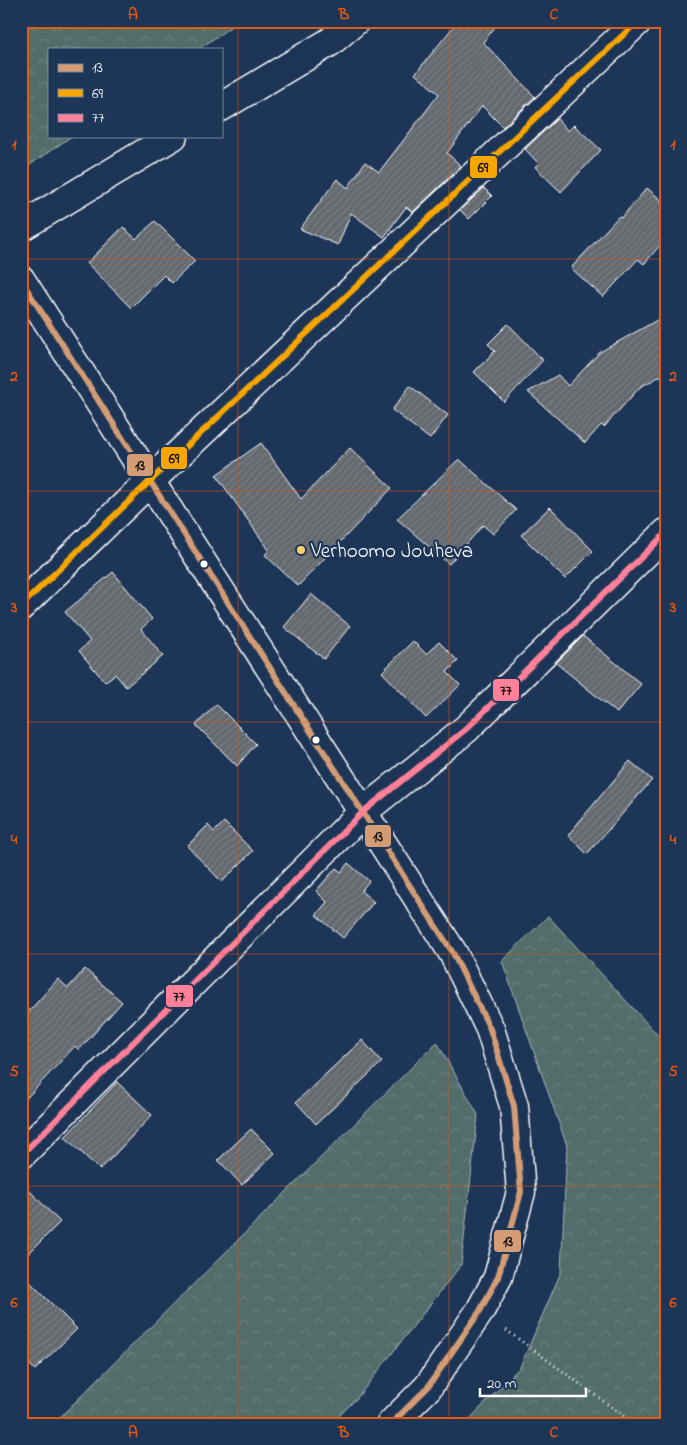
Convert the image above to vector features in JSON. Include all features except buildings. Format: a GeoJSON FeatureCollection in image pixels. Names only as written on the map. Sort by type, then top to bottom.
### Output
{"type":"FeatureCollection","features":[{"type":"Feature","properties":{"kind":"street"},"geometry":{"type":"LineString","coordinates":[[222,107],[330,42],[355,21]]}},
{"type":"Feature","properties":{"kind":"street"},"geometry":{"type":"LineString","coordinates":[[21,606],[149,482],[638,21]]}},
{"type":"Feature","properties":{"kind":"street"},"geometry":{"type":"LineString","coordinates":[[21,227],[170,138]]}},
{"type":"Feature","properties":{"kind":"street"},"geometry":{"type":"LineString","coordinates":[[21,280],[149,482],[364,811],[453,952],[490,1029],[514,1106],[521,1192],[498,1277],[480,1311],[428,1387],[391,1424]]}},
{"type":"Feature","properties":{"kind":"street"},"geometry":{"type":"LineString","coordinates":[[21,1155],[364,811],[466,728],[666,534]]}},
{"type":"Feature","properties":{"kind":"path"},"geometry":{"type":"LineString","coordinates":[[480,1311],[635,1424]]}},
{"type":"Feature","properties":{"kind":"green space"},"geometry":{"type":"Polygon","coordinates":[[[21,21],[239,21],[200,48],[48,48],[48,138],[69,138],[21,171],[21,21]]]}},
{"type":"Feature","properties":{"kind":"green space"},"geometry":{"type":"Polygon","coordinates":[[[548,916],[666,1044],[666,1424],[465,1424],[520,1367],[561,1272],[567,1146],[502,961],[548,916]]]}},
{"type":"Feature","properties":{"kind":"green space"},"geometry":{"type":"Polygon","coordinates":[[[437,1042],[478,1115],[461,1265],[357,1398],[331,1424],[53,1424],[437,1042]]]}},
{"type":"Feature","properties":{"kind":"transit line","name":"69"},"geometry":{"type":"LineString","coordinates":[[21,606],[149,482],[638,21]]}},
{"type":"Feature","properties":{"kind":"transit line","name":"13"},"geometry":{"type":"LineString","coordinates":[[21,280],[453,953],[490,1029],[514,1106],[521,1192],[498,1277],[480,1311],[428,1387],[391,1424]]}},
{"type":"Feature","properties":{"kind":"transit line","name":"77"},"geometry":{"type":"LineString","coordinates":[[21,1155],[364,811],[466,729],[666,533]]}},
{"type":"Feature","properties":{"kind":"place","name":"Verhoomo Jouheva"},"geometry":{"type":"Point","coordinates":[301,550]}}]}
